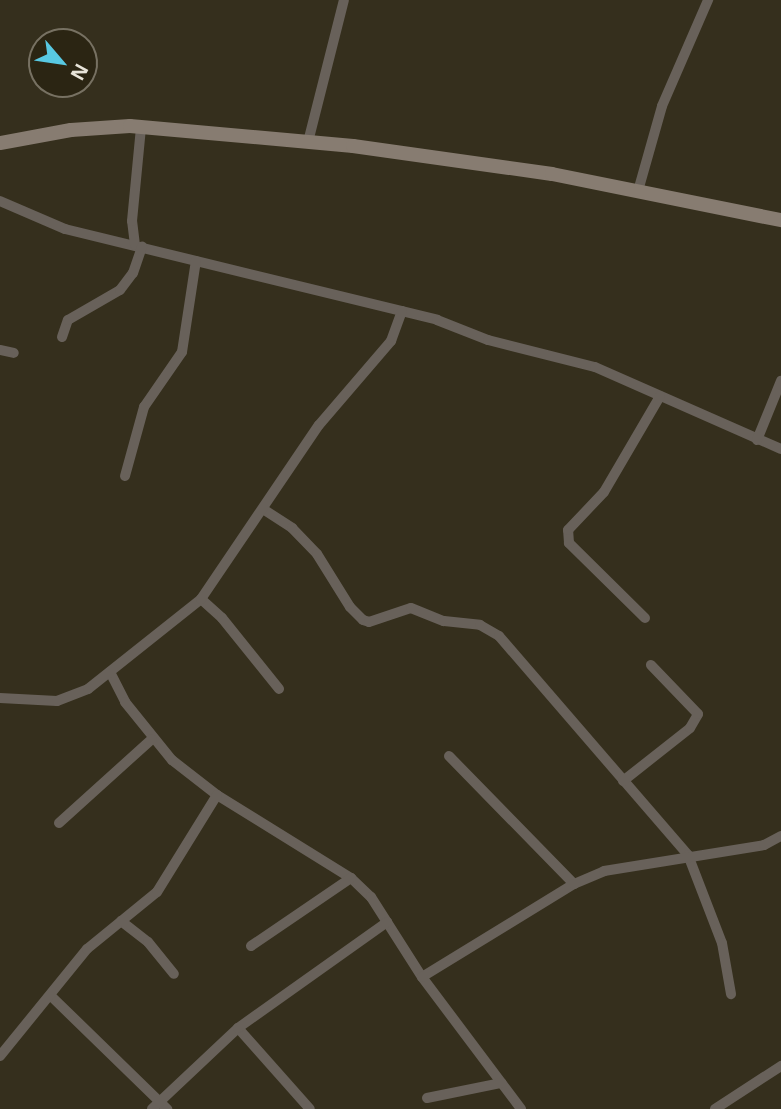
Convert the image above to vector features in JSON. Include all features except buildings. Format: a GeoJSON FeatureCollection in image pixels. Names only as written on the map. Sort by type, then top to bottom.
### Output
{"type":"FeatureCollection","features":[{"type":"Feature","properties":{"kind":"main road"},"geometry":{"type":"LineString","coordinates":[[0,143],[71,130],[141,128],[308,142],[447,157],[781,220]]}},
{"type":"Feature","properties":{"kind":"street"},"geometry":{"type":"LineString","coordinates":[[308,142],[344,0]]}},
{"type":"Feature","properties":{"kind":"street"},"geometry":{"type":"LineString","coordinates":[[638,191],[662,106],[708,0]]}},
{"type":"Feature","properties":{"kind":"street"},"geometry":{"type":"LineString","coordinates":[[62,337],[68,320],[120,290],[133,272],[138,246],[132,220],[141,128]]}},
{"type":"Feature","properties":{"kind":"street"},"geometry":{"type":"LineString","coordinates":[[0,201],[65,229],[402,312],[595,367],[781,449]]}},
{"type":"Feature","properties":{"kind":"street"},"geometry":{"type":"LineString","coordinates":[[125,476],[144,407],[182,352],[196,261]]}},
{"type":"Feature","properties":{"kind":"street"},"geometry":{"type":"LineString","coordinates":[[0,698],[57,701],[88,689],[201,599],[319,425],[391,341],[402,312]]}},
{"type":"Feature","properties":{"kind":"street"},"geometry":{"type":"LineString","coordinates":[[0,350],[14,353]]}},
{"type":"Feature","properties":{"kind":"street"},"geometry":{"type":"LineString","coordinates":[[757,440],[781,381]]}},
{"type":"Feature","properties":{"kind":"street"},"geometry":{"type":"LineString","coordinates":[[645,618],[569,543],[568,530],[604,492],[660,396]]}},
{"type":"Feature","properties":{"kind":"street"},"geometry":{"type":"LineString","coordinates":[[263,509],[292,528],[317,554],[350,607],[363,620],[369,622],[411,607],[444,621],[489,628],[688,855],[722,943],[731,993]]}},
{"type":"Feature","properties":{"kind":"street"},"geometry":{"type":"LineString","coordinates":[[201,599],[222,618],[279,689]]}},
{"type":"Feature","properties":{"kind":"street"},"geometry":{"type":"LineString","coordinates":[[623,781],[690,728],[698,714],[651,665]]}},
{"type":"Feature","properties":{"kind":"street"},"geometry":{"type":"LineString","coordinates":[[110,672],[152,739],[217,795],[351,878],[387,922],[422,977],[521,1109]]}},
{"type":"Feature","properties":{"kind":"street"},"geometry":{"type":"LineString","coordinates":[[59,823],[152,739]]}},
{"type":"Feature","properties":{"kind":"street"},"geometry":{"type":"LineString","coordinates":[[449,757],[575,884]]}},
{"type":"Feature","properties":{"kind":"street"},"geometry":{"type":"LineString","coordinates":[[0,1056],[52,997],[87,949],[166,881],[217,795]]}},
{"type":"Feature","properties":{"kind":"street"},"geometry":{"type":"LineString","coordinates":[[422,977],[575,884],[604,871],[780,840]]}},
{"type":"Feature","properties":{"kind":"street"},"geometry":{"type":"LineString","coordinates":[[251,946],[351,878]]}},
{"type":"Feature","properties":{"kind":"street"},"geometry":{"type":"LineString","coordinates":[[121,921],[148,942],[174,974]]}},
{"type":"Feature","properties":{"kind":"street"},"geometry":{"type":"LineString","coordinates":[[52,997],[160,1107],[238,1028],[387,922]]}},
{"type":"Feature","properties":{"kind":"street"},"geometry":{"type":"LineString","coordinates":[[238,1028],[310,1109]]}},
{"type":"Feature","properties":{"kind":"street"},"geometry":{"type":"LineString","coordinates":[[715,1109],[781,1066]]}},
{"type":"Feature","properties":{"kind":"street"},"geometry":{"type":"LineString","coordinates":[[427,1098],[501,1083]]}}]}
